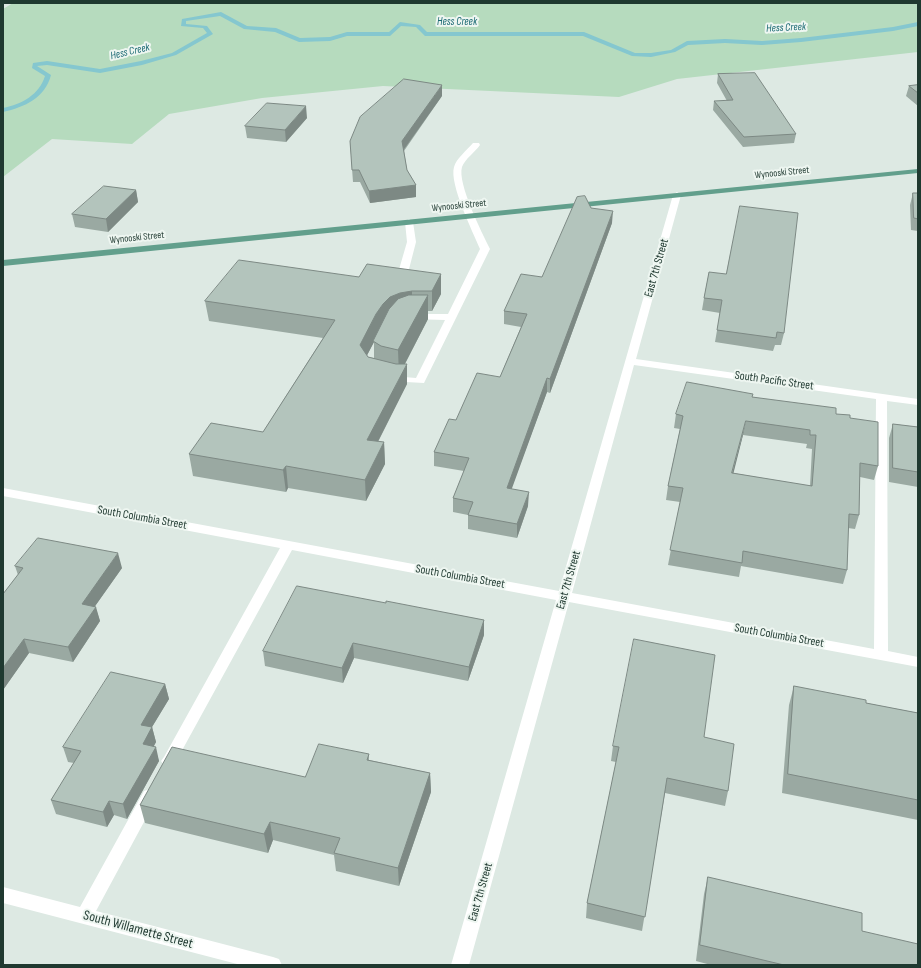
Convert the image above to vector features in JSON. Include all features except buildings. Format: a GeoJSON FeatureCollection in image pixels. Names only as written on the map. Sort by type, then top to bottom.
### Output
{"type":"FeatureCollection","features":[{"type":"Feature","properties":{"kind":"main road","name":"Wynooski Street"},"geometry":{"type":"LineString","coordinates":[[3,263],[918,171]]}},
{"type":"Feature","properties":{"kind":"street"},"geometry":{"type":"LineString","coordinates":[[382,376],[397,380],[420,382],[485,249],[470,216],[458,178],[458,167],[476,145]]}},
{"type":"Feature","properties":{"kind":"street","name":"East 7th Street"},"geometry":{"type":"LineString","coordinates":[[460,965],[678,195]]}},
{"type":"Feature","properties":{"kind":"street"},"geometry":{"type":"LineString","coordinates":[[403,273],[413,242],[409,222]]}},
{"type":"Feature","properties":{"kind":"street"},"geometry":{"type":"LineString","coordinates":[[401,316],[420,315],[451,318]]}},
{"type":"Feature","properties":{"kind":"street","name":"South Pacific Street"},"geometry":{"type":"LineString","coordinates":[[631,361],[918,402]]}},
{"type":"Feature","properties":{"kind":"street"},"geometry":{"type":"LineString","coordinates":[[881,655],[882,397]]}},
{"type":"Feature","properties":{"kind":"street","name":"South Columbia Street"},"geometry":{"type":"LineString","coordinates":[[5,495],[288,545],[918,662]]}},
{"type":"Feature","properties":{"kind":"street"},"geometry":{"type":"LineString","coordinates":[[84,916],[288,545]]}},
{"type":"Feature","properties":{"kind":"street","name":"South Willamette Street"},"geometry":{"type":"LineString","coordinates":[[3,895],[273,965]]}},
{"type":"Feature","properties":{"kind":"green space"},"geometry":{"type":"Polygon","coordinates":[[[13,3],[918,3],[918,52],[677,79],[619,97],[383,86],[262,98],[169,114],[132,144],[52,139],[3,177],[3,9],[13,3]]]}},
{"type":"Feature","properties":{"kind":"waterway","name":"Hess Creek"},"geometry":{"type":"LineString","coordinates":[[3,110],[25,103],[37,95],[42,89],[48,75],[34,67],[35,64],[47,63],[100,71],[142,63],[174,54],[210,34],[205,27],[183,25],[184,20],[221,14],[246,28],[276,30],[299,40],[330,39],[347,34],[390,34],[400,24],[418,26],[425,34],[584,34],[634,55],[651,55],[673,51],[687,43],[725,41],[762,43],[801,40],[893,29],[918,24]]}}]}
